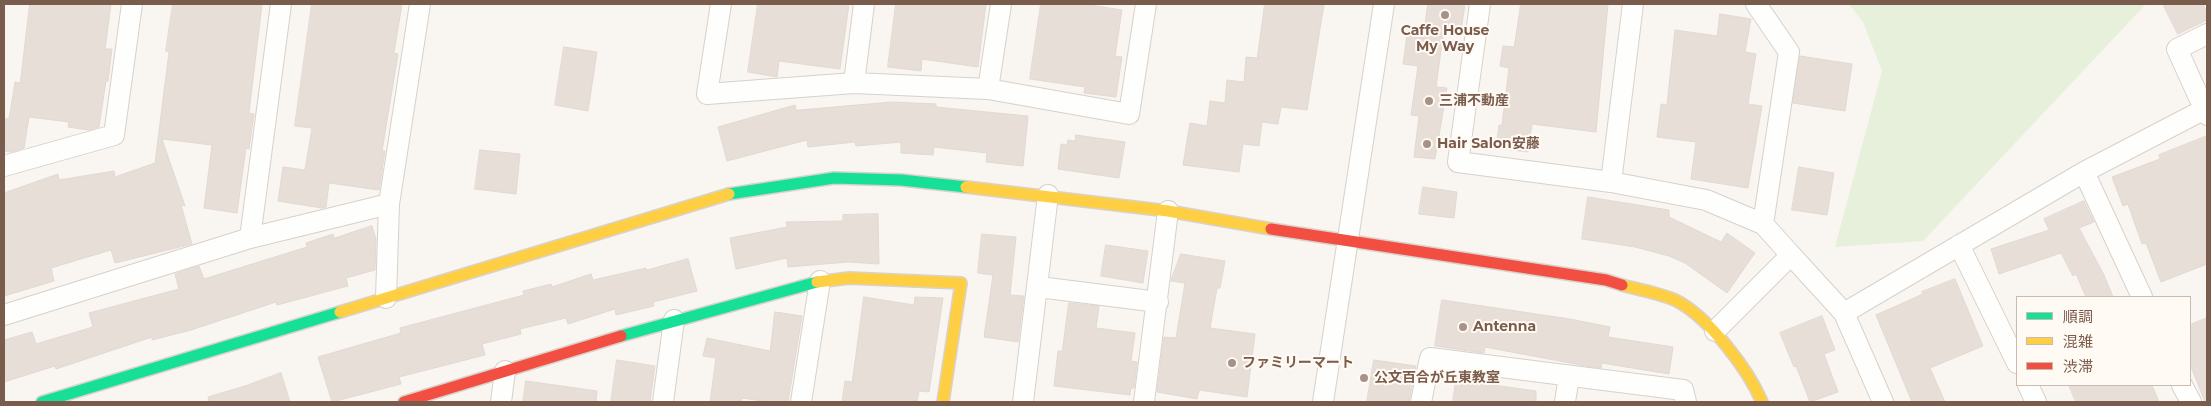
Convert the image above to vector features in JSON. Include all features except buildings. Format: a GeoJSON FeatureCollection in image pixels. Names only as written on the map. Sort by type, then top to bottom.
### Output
{"type":"FeatureCollection","features":[{"type":"Feature","properties":{"kind":"street"},"geometry":{"type":"LineString","coordinates":[[4,166],[114,135],[132,4]]}},
{"type":"Feature","properties":{"kind":"street"},"geometry":{"type":"LineString","coordinates":[[250,238],[282,4]]}},
{"type":"Feature","properties":{"kind":"street"},"geometry":{"type":"LineString","coordinates":[[386,298],[389,204],[420,4]]}},
{"type":"Feature","properties":{"kind":"street"},"geometry":{"type":"LineString","coordinates":[[721,4],[707,94],[854,83],[988,89],[1129,114],[1146,4]]}},
{"type":"Feature","properties":{"kind":"street"},"geometry":{"type":"LineString","coordinates":[[854,83],[864,4]]}},
{"type":"Feature","properties":{"kind":"street"},"geometry":{"type":"LineString","coordinates":[[988,89],[1001,4]]}},
{"type":"Feature","properties":{"kind":"street"},"geometry":{"type":"LineString","coordinates":[[1323,402],[1341,339],[1348,242],[1384,4]]}},
{"type":"Feature","properties":{"kind":"street"},"geometry":{"type":"LineString","coordinates":[[1480,4],[1458,162],[1611,182],[1706,200],[1763,224],[1844,313],[1883,402]]}},
{"type":"Feature","properties":{"kind":"street"},"geometry":{"type":"LineString","coordinates":[[1611,182],[1634,4]]}},
{"type":"Feature","properties":{"kind":"street"},"geometry":{"type":"LineString","coordinates":[[1756,4],[1789,52],[1763,224]]}},
{"type":"Feature","properties":{"kind":"street"},"geometry":{"type":"LineString","coordinates":[[1844,313],[2084,172],[2206,112],[2177,48],[2207,34]]}},
{"type":"Feature","properties":{"kind":"street"},"geometry":{"type":"LineString","coordinates":[[2084,172],[2142,296]]}},
{"type":"Feature","properties":{"kind":"street"},"geometry":{"type":"LineString","coordinates":[[42,402],[736,192],[834,178],[901,180],[1048,195],[1168,211],[1348,242],[1606,280],[1677,300],[1715,331],[1755,385],[1762,402]]}},
{"type":"Feature","properties":{"kind":"street"},"geometry":{"type":"LineString","coordinates":[[1023,402],[1048,195]]}},
{"type":"Feature","properties":{"kind":"street"},"geometry":{"type":"LineString","coordinates":[[4,316],[250,238],[389,204]]}},
{"type":"Feature","properties":{"kind":"street"},"geometry":{"type":"LineString","coordinates":[[1144,402],[1168,211]]}},
{"type":"Feature","properties":{"kind":"street"},"geometry":{"type":"LineString","coordinates":[[1960,245],[2016,361]]}},
{"type":"Feature","properties":{"kind":"street"},"geometry":{"type":"LineString","coordinates":[[1715,331],[1791,255]]}},
{"type":"Feature","properties":{"kind":"street"},"geometry":{"type":"LineString","coordinates":[[404,402],[674,320],[820,281],[849,278],[961,283],[943,402]]}},
{"type":"Feature","properties":{"kind":"street"},"geometry":{"type":"LineString","coordinates":[[801,402],[820,281]]}},
{"type":"Feature","properties":{"kind":"street"},"geometry":{"type":"LineString","coordinates":[[1038,287],[1158,302]]}},
{"type":"Feature","properties":{"kind":"street"},"geometry":{"type":"LineString","coordinates":[[663,402],[674,320]]}},
{"type":"Feature","properties":{"kind":"street"},"geometry":{"type":"LineString","coordinates":[[1422,402],[1425,357],[1683,390],[1686,402]]}},
{"type":"Feature","properties":{"kind":"street"},"geometry":{"type":"LineString","coordinates":[[501,402],[505,371]]}},
{"type":"Feature","properties":{"kind":"street"},"geometry":{"type":"LineString","coordinates":[[1566,402],[1569,376]]}},
{"type":"Feature","properties":{"kind":"street"},"geometry":{"type":"LineString","coordinates":[[2028,386],[2036,402]]}},
{"type":"Feature","properties":{"kind":"street"},"geometry":{"type":"LineString","coordinates":[[2183,386],[2191,402]]}},
{"type":"Feature","properties":{"kind":"green space"},"geometry":{"type":"Polygon","coordinates":[[[1849,4],[2146,4],[1923,241],[1835,247],[1882,71],[1863,22],[1849,4]]]}},
{"type":"Feature","properties":{"kind":"traffic: fast"},"geometry":{"type":"LineString","coordinates":[[729,194],[834,178],[901,180],[966,187]]}},
{"type":"Feature","properties":{"kind":"traffic: fast"},"geometry":{"type":"LineString","coordinates":[[621,336],[817,282]]}},
{"type":"Feature","properties":{"kind":"traffic: fast"},"geometry":{"type":"LineString","coordinates":[[42,402],[340,312]]}},
{"type":"Feature","properties":{"kind":"traffic: slow"},"geometry":{"type":"LineString","coordinates":[[966,187],[1168,211],[1271,229]]}},
{"type":"Feature","properties":{"kind":"traffic: slow"},"geometry":{"type":"LineString","coordinates":[[340,312],[729,194]]}},
{"type":"Feature","properties":{"kind":"traffic: slow"},"geometry":{"type":"LineString","coordinates":[[817,282],[849,278],[961,283],[943,402]]}},
{"type":"Feature","properties":{"kind":"traffic: slow"},"geometry":{"type":"LineString","coordinates":[[1622,285],[1671,298],[1702,319],[1737,360],[1762,402]]}},
{"type":"Feature","properties":{"kind":"traffic: jam"},"geometry":{"type":"LineString","coordinates":[[1271,229],[1606,280],[1622,285]]}},
{"type":"Feature","properties":{"kind":"traffic: jam"},"geometry":{"type":"LineString","coordinates":[[404,402],[621,336]]}},
{"type":"Feature","properties":{"kind":"place","name":"Caffe House My Way"},"geometry":{"type":"Point","coordinates":[1445,15]}},
{"type":"Feature","properties":{"kind":"place","name":"三浦不動産"},"geometry":{"type":"Point","coordinates":[1429,101]}},
{"type":"Feature","properties":{"kind":"place","name":"Hair Salon安藤"},"geometry":{"type":"Point","coordinates":[1427,144]}},
{"type":"Feature","properties":{"kind":"place","name":"Antenna"},"geometry":{"type":"Point","coordinates":[1463,327]}},
{"type":"Feature","properties":{"kind":"place","name":"ファミリーマート"},"geometry":{"type":"Point","coordinates":[1232,363]}},
{"type":"Feature","properties":{"kind":"place","name":"公文百合が丘東教室"},"geometry":{"type":"Point","coordinates":[1364,378]}}]}
